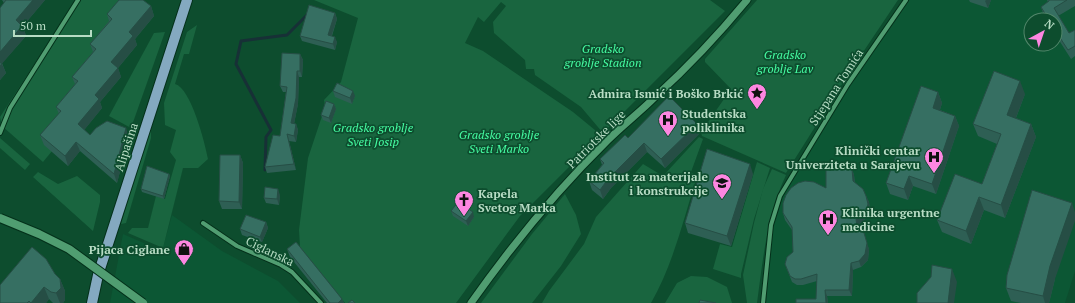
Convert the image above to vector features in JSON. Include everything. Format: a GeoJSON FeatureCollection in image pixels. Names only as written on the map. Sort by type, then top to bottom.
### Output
{"type":"FeatureCollection","features":[{"type":"Feature","properties":{"kind":"main road","name":"Alipašina"},"geometry":{"type":"LineString","coordinates":[[92,303],[98,274],[184,2]]}},
{"type":"Feature","properties":{"kind":"main road"},"geometry":{"type":"LineString","coordinates":[[0,218],[39,234],[69,249],[143,303]]}},
{"type":"Feature","properties":{"kind":"street"},"geometry":{"type":"LineString","coordinates":[[0,133],[10,108],[78,0]]}},
{"type":"Feature","properties":{"kind":"street","name":"Patriotske lige"},"geometry":{"type":"LineString","coordinates":[[471,303],[510,250],[566,184],[608,140],[700,53],[747,0]]}},
{"type":"Feature","properties":{"kind":"street","name":"Stjepana Tomića"},"geometry":{"type":"LineString","coordinates":[[763,303],[771,226],[780,196],[848,84],[906,0]]}},
{"type":"Feature","properties":{"kind":"street","name":"Ciglanska"},"geometry":{"type":"LineString","coordinates":[[203,223],[237,246],[288,270],[321,303]]}},
{"type":"Feature","properties":{"kind":"shaded area","name":"Klinički centar Univerziteta u Sarajevu"},"geometry":{"type":"Polygon","coordinates":[[[908,0],[1075,0],[1075,271],[1065,303],[766,303],[773,217],[815,131],[896,20],[908,0]]]}},
{"type":"Feature","properties":{"kind":"shaded area","name":"Pijaca Ciglane"},"geometry":{"type":"Polygon","coordinates":[[[172,215],[222,251],[278,281],[300,303],[110,303],[123,234],[162,251],[172,215]]]}},
{"type":"Feature","properties":{"kind":"green space"},"geometry":{"type":"Polygon","coordinates":[[[76,0],[130,0],[52,151],[43,162],[2,126],[0,117],[76,0]]]}},
{"type":"Feature","properties":{"kind":"green space"},"geometry":{"type":"Polygon","coordinates":[[[314,0],[710,0],[725,11],[603,133],[581,107],[535,75],[534,69],[526,69],[525,60],[494,33],[493,22],[506,6],[501,2],[484,22],[478,17],[465,43],[483,51],[573,112],[601,135],[520,216],[456,303],[345,303],[300,247],[299,230],[308,158],[325,107],[324,100],[341,82],[358,18],[314,0]]]}},
{"type":"Feature","properties":{"kind":"green space","name":"Gradsko groblje Lav"},"geometry":{"type":"Polygon","coordinates":[[[757,0],[898,0],[849,73],[786,173],[702,136],[701,132],[731,89],[705,62],[705,59],[757,0]]]}},
{"type":"Feature","properties":{"kind":"green space"},"geometry":{"type":"Polygon","coordinates":[[[197,25],[189,54],[184,54],[175,84],[181,88],[192,105],[204,141],[208,159],[198,168],[183,168],[163,248],[128,233],[132,228],[148,228],[156,196],[165,199],[176,160],[170,152],[176,130],[165,125],[164,103],[187,32],[197,25]]]}},
{"type":"Feature","properties":{"kind":"green space"},"geometry":{"type":"Polygon","coordinates":[[[165,32],[131,128],[109,116],[154,33],[165,32]]]}},
{"type":"Feature","properties":{"kind":"green space"},"geometry":{"type":"Polygon","coordinates":[[[151,121],[151,138],[126,223],[121,224],[151,121]]]}},
{"type":"Feature","properties":{"kind":"green space"},"geometry":{"type":"Polygon","coordinates":[[[699,137],[703,139],[691,172],[697,176],[683,225],[666,273],[651,303],[542,303],[549,291],[584,244],[596,217],[643,164],[663,176],[699,137]]]}},
{"type":"Feature","properties":{"kind":"green space"},"geometry":{"type":"Polygon","coordinates":[[[0,138],[30,164],[25,170],[0,148],[0,138]]]}},
{"type":"Feature","properties":{"kind":"green space"},"geometry":{"type":"Polygon","coordinates":[[[757,162],[770,168],[754,219],[741,278],[713,269],[720,244],[732,247],[757,162]]]}},
{"type":"Feature","properties":{"kind":"green space"},"geometry":{"type":"Polygon","coordinates":[[[772,169],[786,175],[770,221],[757,303],[747,303],[743,275],[763,189],[772,169]]]}},
{"type":"Feature","properties":{"kind":"green space"},"geometry":{"type":"Polygon","coordinates":[[[38,172],[58,184],[77,176],[100,195],[100,202],[93,231],[33,177],[38,172]]]}},
{"type":"Feature","properties":{"kind":"green space"},"geometry":{"type":"Polygon","coordinates":[[[565,194],[576,215],[581,234],[561,266],[532,303],[481,303],[532,234],[565,194]]]}},
{"type":"Feature","properties":{"kind":"green space"},"geometry":{"type":"Polygon","coordinates":[[[691,276],[707,277],[727,287],[732,303],[665,303],[677,283],[691,276]]]}},
{"type":"Feature","properties":{"kind":"building"},"geometry":{"type":"Polygon","coordinates":[[[6,0],[33,0],[16,20],[22,26],[0,52],[0,8],[6,0]]]}},
{"type":"Feature","properties":{"kind":"building"},"geometry":{"type":"Polygon","coordinates":[[[119,0],[143,0],[151,6],[129,32],[133,36],[111,62],[118,68],[95,95],[99,99],[78,124],[90,135],[96,128],[107,121],[126,128],[114,174],[76,142],[65,156],[40,135],[61,111],[56,107],[78,81],[72,77],[96,49],[90,44],[112,19],[107,14],[119,0]]]}},
{"type":"Feature","properties":{"kind":"building"},"geometry":{"type":"Polygon","coordinates":[[[1067,0],[1054,8],[1056,12],[1044,12],[1041,7],[1049,1],[1067,0]]]}},
{"type":"Feature","properties":{"kind":"building"},"geometry":{"type":"Polygon","coordinates":[[[309,5],[335,13],[328,35],[335,37],[333,44],[300,36],[309,5]]]}},
{"type":"Feature","properties":{"kind":"building"},"geometry":{"type":"Polygon","coordinates":[[[1063,23],[1069,33],[1075,30],[1075,46],[1068,50],[1063,42],[1063,23]]]}},
{"type":"Feature","properties":{"kind":"building"},"geometry":{"type":"Polygon","coordinates":[[[282,53],[300,54],[300,71],[297,71],[296,98],[291,123],[296,124],[294,136],[287,134],[294,164],[265,167],[273,135],[280,136],[287,87],[280,86],[282,53]]]}},
{"type":"Feature","properties":{"kind":"building"},"geometry":{"type":"Polygon","coordinates":[[[994,71],[1020,81],[1007,115],[1031,124],[1001,205],[979,197],[966,231],[937,220],[955,174],[982,184],[1001,134],[973,124],[994,71]]]}},
{"type":"Feature","properties":{"kind":"building"},"geometry":{"type":"Polygon","coordinates":[[[337,83],[353,91],[350,98],[333,91],[337,83]]]}},
{"type":"Feature","properties":{"kind":"building"},"geometry":{"type":"Polygon","coordinates":[[[921,86],[938,92],[933,108],[955,116],[932,184],[909,176],[904,189],[886,183],[921,86]]]}},
{"type":"Feature","properties":{"kind":"building"},"geometry":{"type":"Polygon","coordinates":[[[669,96],[697,124],[661,159],[644,143],[608,179],[600,190],[589,181],[604,163],[600,159],[625,135],[628,138],[669,96]]]}},
{"type":"Feature","properties":{"kind":"building"},"geometry":{"type":"Polygon","coordinates":[[[326,101],[334,104],[329,118],[321,115],[326,101]]]}},
{"type":"Feature","properties":{"kind":"building","name":"Institut za materijale i konstrukcije"},"geometry":{"type":"Polygon","coordinates":[[[707,149],[750,164],[727,236],[685,223],[707,149]]]}},
{"type":"Feature","properties":{"kind":"building"},"geometry":{"type":"Polygon","coordinates":[[[220,155],[240,155],[239,202],[219,201],[220,155]]]}},
{"type":"Feature","properties":{"kind":"building"},"geometry":{"type":"Polygon","coordinates":[[[147,166],[169,174],[163,196],[141,189],[147,166]]]}},
{"type":"Feature","properties":{"kind":"building","name":"Klinika urgentne medicine"},"geometry":{"type":"Polygon","coordinates":[[[826,168],[852,169],[853,181],[863,189],[868,204],[866,211],[856,219],[857,227],[864,233],[867,243],[865,254],[859,261],[851,263],[849,290],[825,290],[826,303],[796,303],[796,299],[816,299],[817,274],[801,279],[795,279],[790,276],[785,264],[787,257],[793,252],[792,227],[783,213],[783,203],[791,188],[798,183],[805,181],[814,182],[826,188],[826,168]]]}},
{"type":"Feature","properties":{"kind":"building"},"geometry":{"type":"Polygon","coordinates":[[[265,187],[278,189],[277,199],[264,198],[265,187]]]}},
{"type":"Feature","properties":{"kind":"building"},"geometry":{"type":"Polygon","coordinates":[[[1032,190],[1072,203],[1050,266],[1043,296],[1006,288],[1007,275],[1032,190]]]}},
{"type":"Feature","properties":{"kind":"building"},"geometry":{"type":"Polygon","coordinates":[[[458,202],[473,212],[466,221],[451,211],[458,202]]]}},
{"type":"Feature","properties":{"kind":"building"},"geometry":{"type":"Polygon","coordinates":[[[246,215],[266,222],[260,237],[240,229],[246,215]]]}},
{"type":"Feature","properties":{"kind":"building"},"geometry":{"type":"Polygon","coordinates":[[[296,242],[342,299],[338,303],[330,303],[287,249],[296,242]]]}},
{"type":"Feature","properties":{"kind":"building"},"geometry":{"type":"Polygon","coordinates":[[[32,247],[46,259],[55,274],[60,279],[61,288],[56,293],[51,292],[44,287],[31,303],[29,301],[27,303],[0,303],[0,285],[32,247]]]}},
{"type":"Feature","properties":{"kind":"building"},"geometry":{"type":"Polygon","coordinates":[[[932,265],[952,269],[948,303],[917,303],[917,293],[931,277],[932,265]]]}},
{"type":"Feature","properties":{"kind":"building"},"geometry":{"type":"Polygon","coordinates":[[[352,300],[355,303],[348,303],[352,300]]]}},
{"type":"Feature","properties":{"kind":"building"},"geometry":{"type":"Polygon","coordinates":[[[700,300],[716,303],[699,303],[700,300]]]}},
{"type":"Feature","properties":{"kind":"waterway"},"geometry":{"type":"LineString","coordinates":[[265,170],[266,137],[271,130],[236,64],[241,41],[287,35],[307,15]]}},
{"type":"Feature","properties":{"kind":"place","name":"Admira Ismić i Boško Brkić"},"geometry":{"type":"Point","coordinates":[757,110]}},
{"type":"Feature","properties":{"kind":"place","name":"Studentska poliklinika"},"geometry":{"type":"Point","coordinates":[668,137]}},
{"type":"Feature","properties":{"kind":"place","name":"Klinički centar Univerziteta u Sarajevu"},"geometry":{"type":"Point","coordinates":[934,174]}},
{"type":"Feature","properties":{"kind":"place","name":"Institut za materijale i konstrukcije"},"geometry":{"type":"Point","coordinates":[722,200]}},
{"type":"Feature","properties":{"kind":"place","name":"Kapela Svetog Marka"},"geometry":{"type":"Point","coordinates":[464,217]}},
{"type":"Feature","properties":{"kind":"place","name":"Klinika urgentne medicine"},"geometry":{"type":"Point","coordinates":[828,236]}},
{"type":"Feature","properties":{"kind":"place","name":"Pijaca Ciglane"},"geometry":{"type":"Point","coordinates":[184,266]}},
{"type":"Feature","properties":{"kind":"park label","name":"Gradsko groblje Stadion"},"geometry":{"type":"Point","coordinates":[603,55]}},
{"type":"Feature","properties":{"kind":"park label","name":"Gradsko groblje Sveti Josip"},"geometry":{"type":"Point","coordinates":[373,134]}},
{"type":"Feature","properties":{"kind":"park label","name":"Gradsko groblje Sveti Marko"},"geometry":{"type":"Point","coordinates":[499,141]}}]}
